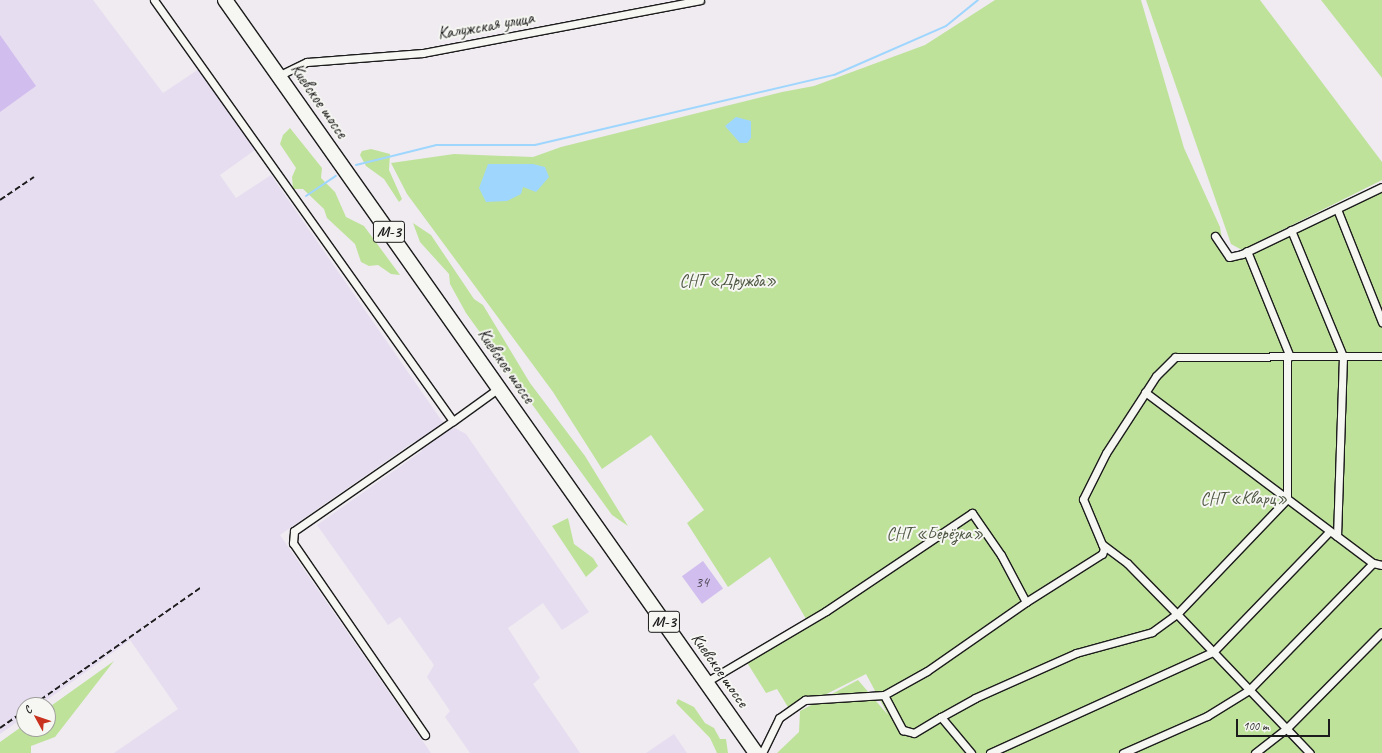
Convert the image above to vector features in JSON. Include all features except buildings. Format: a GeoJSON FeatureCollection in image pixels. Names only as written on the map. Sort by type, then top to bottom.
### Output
{"type":"FeatureCollection","features":[{"type":"Feature","properties":{"kind":"highway","name":"Киевское шоссе"},"geometry":{"type":"LineString","coordinates":[[231,3],[278,76],[756,753]]}},
{"type":"Feature","properties":{"kind":"street"},"geometry":{"type":"LineString","coordinates":[[154,0],[369,301],[387,332],[453,420]]}},
{"type":"Feature","properties":{"kind":"street","name":"Калужская улица"},"geometry":{"type":"LineString","coordinates":[[278,76],[306,62],[422,53],[700,0]]}},
{"type":"Feature","properties":{"kind":"street"},"geometry":{"type":"LineString","coordinates":[[1215,236],[1229,257],[1247,251],[1382,187]]}},
{"type":"Feature","properties":{"kind":"street"},"geometry":{"type":"LineString","coordinates":[[1337,208],[1382,322]]}},
{"type":"Feature","properties":{"kind":"street"},"geometry":{"type":"LineString","coordinates":[[990,753],[1213,652],[1333,534],[1343,356],[1291,230]]}},
{"type":"Feature","properties":{"kind":"street"},"geometry":{"type":"LineString","coordinates":[[884,695],[903,730],[914,733],[975,698],[1083,651],[1152,632],[1177,614],[1287,499],[1288,357],[1247,251]]}},
{"type":"Feature","properties":{"kind":"street"},"geometry":{"type":"LineString","coordinates":[[762,753],[779,718],[805,700],[884,695],[926,671],[1026,602],[1102,554],[1102,544],[1083,499],[1106,453],[1145,392],[1156,376],[1175,357],[1382,356]]}},
{"type":"Feature","properties":{"kind":"street"},"geometry":{"type":"LineString","coordinates":[[425,735],[293,543],[294,531],[499,388]]}},
{"type":"Feature","properties":{"kind":"street"},"geometry":{"type":"LineString","coordinates":[[1145,392],[1333,534],[1373,563],[1382,565]]}},
{"type":"Feature","properties":{"kind":"street"},"geometry":{"type":"LineString","coordinates":[[706,682],[826,611],[972,513],[1001,555],[1026,602]]}},
{"type":"Feature","properties":{"kind":"street"},"geometry":{"type":"LineString","coordinates":[[1102,544],[1127,563],[1310,753]]}},
{"type":"Feature","properties":{"kind":"street"},"geometry":{"type":"LineString","coordinates":[[1124,753],[1207,716],[1249,690],[1373,563]]}},
{"type":"Feature","properties":{"kind":"street"},"geometry":{"type":"LineString","coordinates":[[1255,753],[1286,728],[1382,632]]}},
{"type":"Feature","properties":{"kind":"street"},"geometry":{"type":"LineString","coordinates":[[941,717],[971,753]]}},
{"type":"Feature","properties":{"kind":"shaded area"},"geometry":{"type":"Polygon","coordinates":[[[0,0],[93,0],[163,93],[199,69],[255,150],[220,175],[236,198],[271,175],[442,421],[466,434],[589,612],[562,630],[543,603],[508,628],[540,678],[533,684],[580,753],[470,753],[445,717],[450,711],[427,677],[434,665],[400,617],[388,625],[317,525],[422,451],[415,441],[280,535],[431,753],[114,753],[178,709],[130,640],[51,697],[16,697],[16,723],[0,734],[0,0]]]}},
{"type":"Feature","properties":{"kind":"shaded area"},"geometry":{"type":"Polygon","coordinates":[[[674,734],[687,753],[646,753],[674,734]]]}},
{"type":"Feature","properties":{"kind":"green space"},"geometry":{"type":"Polygon","coordinates":[[[995,0],[1141,0],[1184,148],[1220,227],[1225,256],[1241,252],[1382,183],[1382,753],[777,753],[799,732],[800,711],[858,680],[888,715],[866,674],[791,712],[777,689],[766,693],[746,661],[809,624],[770,557],[728,587],[687,523],[704,510],[651,435],[602,469],[553,392],[407,194],[391,163],[454,154],[533,157],[561,147],[782,92],[814,86],[925,45],[995,0]]]}},
{"type":"Feature","properties":{"kind":"green space"},"geometry":{"type":"Polygon","coordinates":[[[1146,0],[1260,0],[1382,162],[1382,180],[1242,250],[1231,244],[1146,0]]]}},
{"type":"Feature","properties":{"kind":"green space"},"geometry":{"type":"Polygon","coordinates":[[[1321,0],[1382,0],[1382,78],[1321,0]]]}},
{"type":"Feature","properties":{"kind":"green space"},"geometry":{"type":"Polygon","coordinates":[[[290,128],[322,168],[321,178],[335,192],[346,217],[364,226],[400,275],[391,274],[378,265],[369,266],[361,262],[355,244],[327,218],[324,209],[303,189],[293,189],[292,177],[296,168],[280,144],[283,135],[290,128]]]}},
{"type":"Feature","properties":{"kind":"green space"},"geometry":{"type":"Polygon","coordinates":[[[371,149],[390,154],[389,170],[402,199],[399,202],[384,179],[366,166],[360,155],[362,151],[371,149]]]}},
{"type":"Feature","properties":{"kind":"green space"},"geometry":{"type":"Polygon","coordinates":[[[413,223],[431,235],[474,299],[483,305],[530,383],[585,456],[628,526],[612,515],[466,313],[450,284],[449,274],[420,242],[413,223]]]}},
{"type":"Feature","properties":{"kind":"green space"},"geometry":{"type":"Polygon","coordinates":[[[568,518],[574,544],[593,558],[598,566],[586,577],[552,526],[568,518]]]}},
{"type":"Feature","properties":{"kind":"green space"},"geometry":{"type":"Polygon","coordinates":[[[114,661],[56,736],[56,702],[114,661]]]}},
{"type":"Feature","properties":{"kind":"green space"},"geometry":{"type":"Polygon","coordinates":[[[678,699],[694,707],[705,723],[714,728],[720,739],[726,739],[728,753],[717,753],[710,738],[676,703],[678,699]]]}},
{"type":"Feature","properties":{"kind":"green space"},"geometry":{"type":"Polygon","coordinates":[[[16,731],[16,737],[55,737],[31,746],[31,753],[0,753],[0,742],[16,731]]]}},
{"type":"Feature","properties":{"kind":"water"},"geometry":{"type":"Polygon","coordinates":[[[736,117],[751,121],[751,138],[747,143],[740,143],[725,126],[736,117]]]}},
{"type":"Feature","properties":{"kind":"water"},"geometry":{"type":"Polygon","coordinates":[[[488,164],[533,164],[545,167],[549,177],[536,192],[523,187],[521,194],[507,201],[486,202],[479,188],[488,164]]]}},
{"type":"Feature","properties":{"kind":"waterway"},"geometry":{"type":"LineString","coordinates":[[356,165],[436,145],[535,145],[834,75],[946,26],[978,0]]}},
{"type":"Feature","properties":{"kind":"waterway"},"geometry":{"type":"LineString","coordinates":[[306,196],[336,176]]}},
{"type":"Feature","properties":{"kind":"railway"},"geometry":{"type":"LineString","coordinates":[[0,200],[34,177]]}},
{"type":"Feature","properties":{"kind":"railway"},"geometry":{"type":"LineString","coordinates":[[44,697],[200,588]]}},
{"type":"Feature","properties":{"kind":"railway"},"geometry":{"type":"LineString","coordinates":[[0,728],[16,717]]}},
{"type":"Feature","properties":{"kind":"park label","name":"СНТ «Дружба»"},"geometry":{"type":"Point","coordinates":[728,281]}},
{"type":"Feature","properties":{"kind":"park label","name":"СНТ «Кварц»"},"geometry":{"type":"Point","coordinates":[1244,499]}},
{"type":"Feature","properties":{"kind":"park label","name":"СНТ «Берёзка»"},"geometry":{"type":"Point","coordinates":[935,534]}}]}
